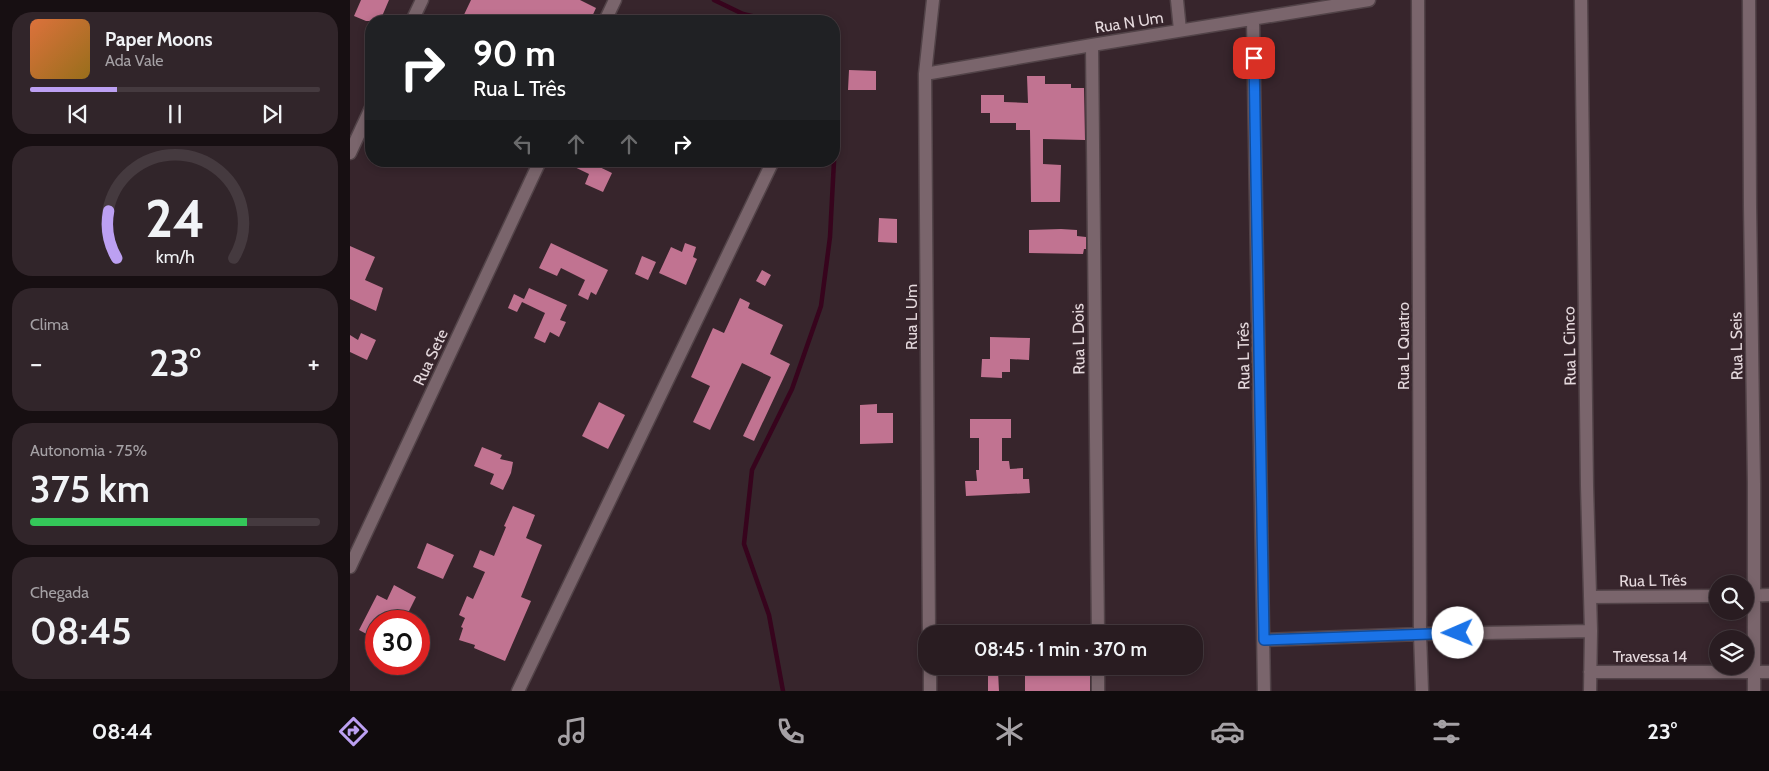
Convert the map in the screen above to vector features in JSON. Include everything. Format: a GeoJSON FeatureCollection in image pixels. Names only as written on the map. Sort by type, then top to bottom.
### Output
{"type":"FeatureCollection","features":[{"type":"Feature","properties":{"kind":"street"},"geometry":{"type":"LineString","coordinates":[[415,15],[422,0]]}},
{"type":"Feature","properties":{"kind":"street"},"geometry":{"type":"LineString","coordinates":[[608,15],[615,0]]}},
{"type":"Feature","properties":{"kind":"street","name":"Rua L Um"},"geometry":{"type":"LineString","coordinates":[[930,625],[926,74],[933,0]]}},
{"type":"Feature","properties":{"kind":"street"},"geometry":{"type":"LineString","coordinates":[[1176,0],[1180,30]]}},
{"type":"Feature","properties":{"kind":"street","name":"Rua N Um"},"geometry":{"type":"LineString","coordinates":[[926,74],[1368,0]]}},
{"type":"Feature","properties":{"kind":"street","name":"Rua L Quatro"},"geometry":{"type":"LineString","coordinates":[[1418,0],[1420,634],[1422,691]]}},
{"type":"Feature","properties":{"kind":"street","name":"Rua L Cinco"},"geometry":{"type":"LineString","coordinates":[[1581,0],[1587,486],[1591,632],[1590,691]]}},
{"type":"Feature","properties":{"kind":"street","name":"Rua L Seis"},"geometry":{"type":"LineString","coordinates":[[1749,0],[1754,483],[1751,575]]}},
{"type":"Feature","properties":{"kind":"street","name":"Rua L Três"},"geometry":{"type":"LineString","coordinates":[[1253,20],[1264,691]]}},
{"type":"Feature","properties":{"kind":"street","name":"Rua L Dois"},"geometry":{"type":"LineString","coordinates":[[1092,45],[1098,625]]}},
{"type":"Feature","properties":{"kind":"street"},"geometry":{"type":"LineString","coordinates":[[350,153],[365,121]]}},
{"type":"Feature","properties":{"kind":"street","name":"Rua Sete"},"geometry":{"type":"LineString","coordinates":[[350,566],[537,167]]}},
{"type":"Feature","properties":{"kind":"street"},"geometry":{"type":"LineString","coordinates":[[518,691],[771,167]]}},
{"type":"Feature","properties":{"kind":"street"},"geometry":{"type":"LineString","coordinates":[[1754,596],[1769,595]]}},
{"type":"Feature","properties":{"kind":"street","name":"Rua L Três"},"geometry":{"type":"LineString","coordinates":[[1590,597],[1709,596]]}},
{"type":"Feature","properties":{"kind":"street"},"geometry":{"type":"LineString","coordinates":[[1264,640],[1420,634],[1591,632]]}},
{"type":"Feature","properties":{"kind":"street","name":"Travessa 14"},"geometry":{"type":"LineString","coordinates":[[1590,672],[1709,672]]}},
{"type":"Feature","properties":{"kind":"street","name":"Travessa 14"},"geometry":{"type":"LineString","coordinates":[[1754,672],[1769,672]]}},
{"type":"Feature","properties":{"kind":"street"},"geometry":{"type":"LineString","coordinates":[[930,675],[930,691]]}},
{"type":"Feature","properties":{"kind":"street"},"geometry":{"type":"LineString","coordinates":[[1098,675],[1098,691]]}},
{"type":"Feature","properties":{"kind":"street","name":"Rua L Seis"},"geometry":{"type":"LineString","coordinates":[[1754,675],[1754,691]]}},
{"type":"Feature","properties":{"kind":"building"},"geometry":{"type":"Polygon","coordinates":[[[361,0],[389,0],[383,15],[365,15],[365,21],[354,16],[361,0]]]}},
{"type":"Feature","properties":{"kind":"building"},"geometry":{"type":"Polygon","coordinates":[[[471,0],[580,0],[596,8],[593,15],[464,15],[471,0]]]}},
{"type":"Feature","properties":{"kind":"building"},"geometry":{"type":"Polygon","coordinates":[[[849,70],[876,71],[876,90],[848,90],[849,70]]]}},
{"type":"Feature","properties":{"kind":"building"},"geometry":{"type":"Polygon","coordinates":[[[1027,76],[1045,76],[1045,84],[1071,84],[1071,88],[1084,88],[1085,140],[1043,139],[1043,164],[1061,165],[1060,202],[1031,202],[1030,130],[1016,130],[1016,123],[990,123],[990,113],[981,113],[981,95],[1004,95],[1004,102],[1028,103],[1027,76]]]}},
{"type":"Feature","properties":{"kind":"building"},"geometry":{"type":"Polygon","coordinates":[[[574,167],[600,167],[612,173],[603,192],[585,184],[589,174],[574,167]]]}},
{"type":"Feature","properties":{"kind":"building"},"geometry":{"type":"Polygon","coordinates":[[[879,218],[897,219],[897,243],[878,242],[879,218]]]}},
{"type":"Feature","properties":{"kind":"building"},"geometry":{"type":"Polygon","coordinates":[[[1029,230],[1077,230],[1077,236],[1086,237],[1086,249],[1084,249],[1083,254],[1029,253],[1029,230]]]}},
{"type":"Feature","properties":{"kind":"building"},"geometry":{"type":"Polygon","coordinates":[[[551,243],[608,270],[596,295],[591,292],[588,300],[578,295],[585,280],[561,268],[557,276],[539,268],[551,243]]]}},
{"type":"Feature","properties":{"kind":"building"},"geometry":{"type":"Polygon","coordinates":[[[685,243],[696,247],[693,257],[697,259],[686,285],[659,273],[671,247],[682,252],[685,243]]]}},
{"type":"Feature","properties":{"kind":"building"},"geometry":{"type":"Polygon","coordinates":[[[350,246],[375,257],[365,280],[383,288],[376,311],[350,299],[350,246]]]}},
{"type":"Feature","properties":{"kind":"building"},"geometry":{"type":"Polygon","coordinates":[[[642,256],[656,262],[648,280],[635,274],[642,256]]]}},
{"type":"Feature","properties":{"kind":"building"},"geometry":{"type":"Polygon","coordinates":[[[762,270],[771,275],[765,286],[756,281],[762,270]]]}},
{"type":"Feature","properties":{"kind":"building"},"geometry":{"type":"Polygon","coordinates":[[[529,288],[567,305],[560,320],[566,322],[559,337],[550,332],[545,343],[534,338],[545,313],[522,302],[517,312],[508,308],[514,294],[524,299],[529,288]]]}},
{"type":"Feature","properties":{"kind":"building"},"geometry":{"type":"Polygon","coordinates":[[[740,298],[750,303],[748,308],[783,325],[770,354],[790,364],[754,441],[743,436],[771,377],[742,363],[710,430],[693,422],[710,386],[691,377],[713,328],[724,333],[740,298]]]}},
{"type":"Feature","properties":{"kind":"building"},"geometry":{"type":"Polygon","coordinates":[[[361,333],[376,340],[367,360],[350,352],[350,335],[358,340],[361,333]]]}},
{"type":"Feature","properties":{"kind":"building"},"geometry":{"type":"Polygon","coordinates":[[[990,337],[1030,338],[1029,360],[1010,359],[1010,372],[1002,372],[1002,378],[981,377],[982,359],[990,359],[990,337]]]}},
{"type":"Feature","properties":{"kind":"building"},"geometry":{"type":"Polygon","coordinates":[[[599,402],[625,415],[608,449],[582,436],[599,402]]]}},
{"type":"Feature","properties":{"kind":"building"},"geometry":{"type":"Polygon","coordinates":[[[877,404],[877,413],[893,413],[893,443],[860,444],[860,405],[877,404]]]}},
{"type":"Feature","properties":{"kind":"building"},"geometry":{"type":"Polygon","coordinates":[[[970,419],[1011,419],[1011,438],[1002,438],[1002,461],[1009,461],[1010,469],[1023,468],[1023,479],[1029,479],[1030,493],[966,496],[965,481],[977,481],[976,470],[979,470],[979,438],[970,438],[970,419]]]}},
{"type":"Feature","properties":{"kind":"building"},"geometry":{"type":"Polygon","coordinates":[[[482,447],[502,455],[500,459],[513,462],[511,473],[503,490],[490,484],[494,474],[474,466],[482,447]]]}},
{"type":"Feature","properties":{"kind":"building"},"geometry":{"type":"Polygon","coordinates":[[[513,506],[535,515],[526,538],[542,545],[521,597],[531,601],[505,661],[474,648],[475,645],[459,640],[465,618],[459,615],[467,596],[473,599],[485,572],[473,567],[480,550],[494,556],[513,506]]]}},
{"type":"Feature","properties":{"kind":"building"},"geometry":{"type":"Polygon","coordinates":[[[427,543],[454,555],[443,579],[417,568],[427,543]]]}},
{"type":"Feature","properties":{"kind":"building"},"geometry":{"type":"Polygon","coordinates":[[[394,585],[416,597],[410,610],[369,610],[377,595],[387,600],[394,585]]]}},
{"type":"Feature","properties":{"kind":"building"},"geometry":{"type":"Polygon","coordinates":[[[365,618],[365,633],[359,630],[365,618]]]}},
{"type":"Feature","properties":{"kind":"building"},"geometry":{"type":"Polygon","coordinates":[[[988,675],[998,675],[999,691],[988,691],[988,675]]]}},
{"type":"Feature","properties":{"kind":"building"},"geometry":{"type":"Polygon","coordinates":[[[1025,675],[1090,675],[1090,691],[1025,691],[1025,675]]]}},
{"type":"Feature","properties":{"kind":"waterway"},"geometry":{"type":"LineString","coordinates":[[714,0],[747,15]]}},
{"type":"Feature","properties":{"kind":"waterway"},"geometry":{"type":"LineString","coordinates":[[783,691],[769,615],[744,544],[752,470],[792,389],[821,306],[830,237],[834,167]]}},
{"type":"Feature","properties":{"kind":"route"},"geometry":{"type":"LineString","coordinates":[[1254,58],[1264,640],[1458,633]]}}]}
